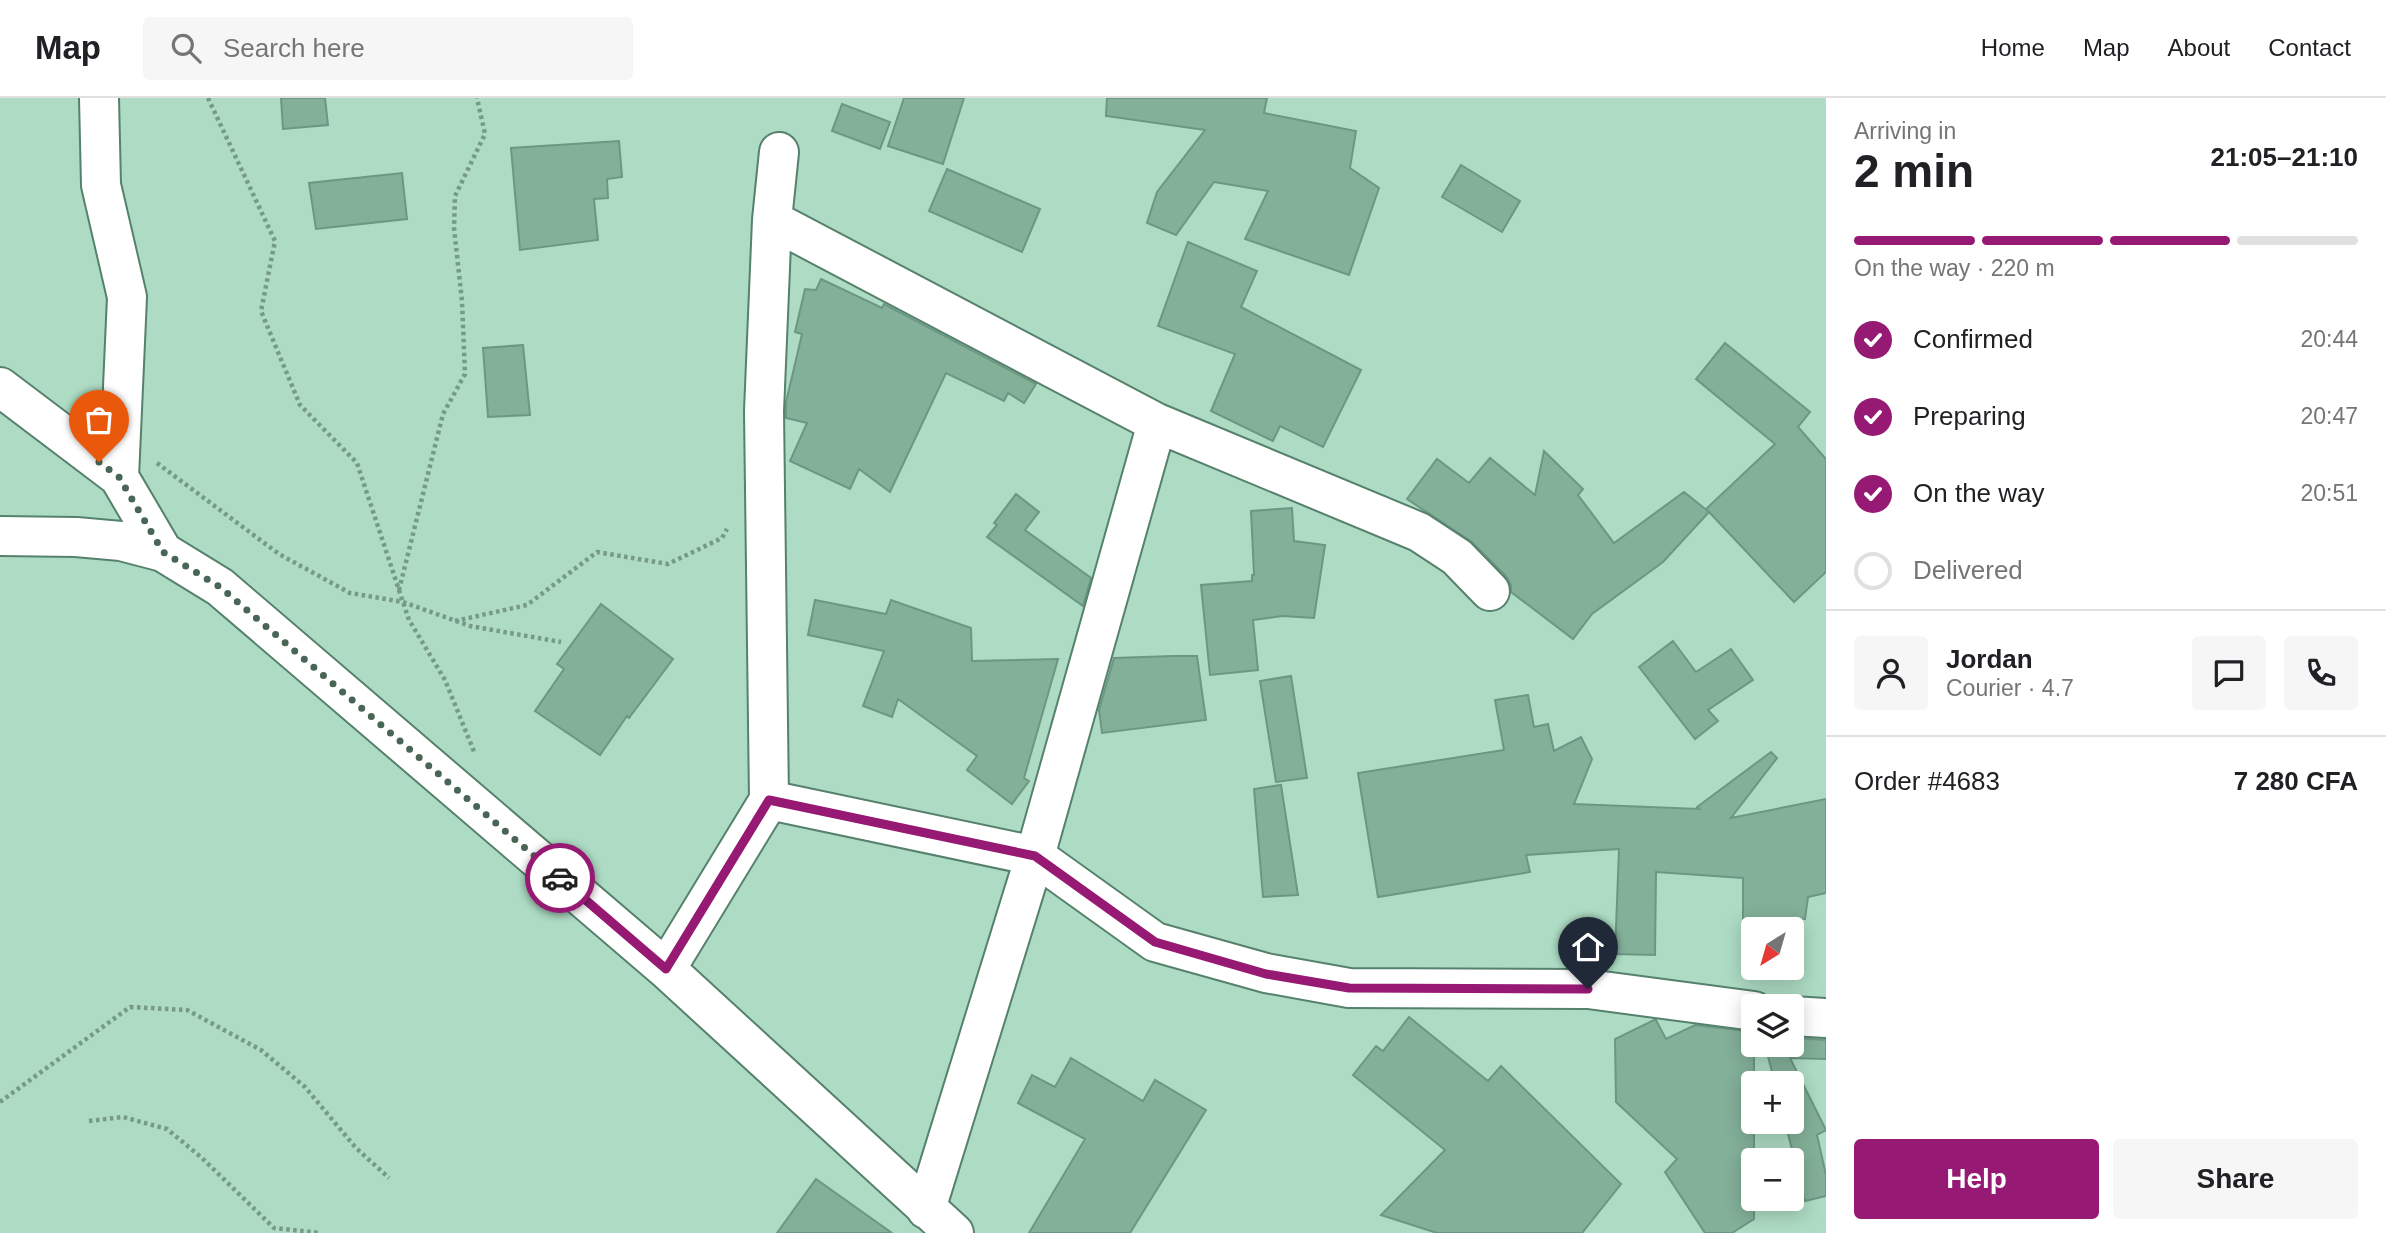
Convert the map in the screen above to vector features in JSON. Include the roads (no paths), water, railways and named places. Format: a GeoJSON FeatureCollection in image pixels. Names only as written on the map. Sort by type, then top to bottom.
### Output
{"type":"FeatureCollection","features":[{"type":"Feature","properties":{"kind":"street"},"geometry":{"type":"LineString","coordinates":[[99,98],[102,185],[127,297],[119,477]]}},
{"type":"Feature","properties":{"kind":"street"},"geometry":{"type":"LineString","coordinates":[[666,969],[769,800],[764,411],[772,220],[779,152]]}},
{"type":"Feature","properties":{"kind":"street"},"geometry":{"type":"LineString","coordinates":[[772,220],[1157,423],[1419,532],[1457,557],[1490,591]]}},
{"type":"Feature","properties":{"kind":"street"},"geometry":{"type":"LineString","coordinates":[[0,387],[119,477],[163,552]]}},
{"type":"Feature","properties":{"kind":"street"},"geometry":{"type":"LineString","coordinates":[[0,536],[76,537],[121,541],[163,552],[220,587],[666,969],[940,1221],[1035,856],[1157,423]]}},
{"type":"Feature","properties":{"kind":"street"},"geometry":{"type":"LineString","coordinates":[[769,800],[1035,856],[1155,942],[1266,974],[1349,988],[1588,989],[1741,1009]]}},
{"type":"Feature","properties":{"kind":"street"},"geometry":{"type":"LineString","coordinates":[[1804,1017],[1826,1018]]}}]}
